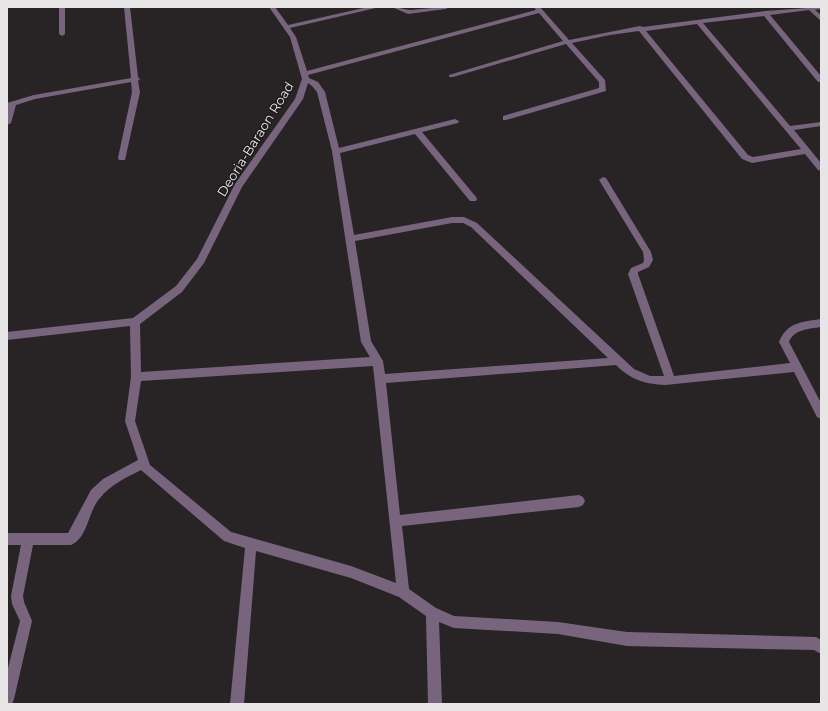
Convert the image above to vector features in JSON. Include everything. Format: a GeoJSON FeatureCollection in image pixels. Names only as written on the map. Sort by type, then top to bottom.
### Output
{"type":"FeatureCollection","features":[{"type":"Feature","properties":{"kind":"street"},"geometry":{"type":"LineString","coordinates":[[62,7],[62,34]]}},
{"type":"Feature","properties":{"kind":"street"},"geometry":{"type":"LineString","coordinates":[[122,158],[136,92],[136,79],[128,7]]}},
{"type":"Feature","properties":{"kind":"street","name":"Deoria-Baraon Road"},"geometry":{"type":"LineString","coordinates":[[7,336],[135,322],[161,304],[179,289],[201,260],[238,186],[299,99],[306,76],[293,37],[272,7]]}},
{"type":"Feature","properties":{"kind":"street"},"geometry":{"type":"LineString","coordinates":[[286,27],[377,7]]}},
{"type":"Feature","properties":{"kind":"street"},"geometry":{"type":"LineString","coordinates":[[395,7],[408,12],[442,7]]}},
{"type":"Feature","properties":{"kind":"street"},"geometry":{"type":"LineString","coordinates":[[451,76],[567,42],[640,28],[820,7]]}},
{"type":"Feature","properties":{"kind":"street"},"geometry":{"type":"LineString","coordinates":[[810,8],[821,19]]}},
{"type":"Feature","properties":{"kind":"street"},"geometry":{"type":"LineString","coordinates":[[306,76],[539,9],[602,82],[603,89],[506,118]]}},
{"type":"Feature","properties":{"kind":"street"},"geometry":{"type":"LineString","coordinates":[[765,13],[821,80]]}},
{"type":"Feature","properties":{"kind":"street"},"geometry":{"type":"LineString","coordinates":[[698,21],[821,168]]}},
{"type":"Feature","properties":{"kind":"street"},"geometry":{"type":"LineString","coordinates":[[640,28],[745,157],[752,160],[806,151]]}},
{"type":"Feature","properties":{"kind":"street"},"geometry":{"type":"LineString","coordinates":[[306,76],[321,92],[336,151],[366,342],[378,361],[403,592]]}},
{"type":"Feature","properties":{"kind":"street"},"geometry":{"type":"LineString","coordinates":[[7,123],[10,104],[30,98],[136,79]]}},
{"type":"Feature","properties":{"kind":"street"},"geometry":{"type":"LineString","coordinates":[[336,151],[455,121]]}},
{"type":"Feature","properties":{"kind":"street"},"geometry":{"type":"LineString","coordinates":[[787,129],[821,124]]}},
{"type":"Feature","properties":{"kind":"street"},"geometry":{"type":"LineString","coordinates":[[417,131],[474,199]]}},
{"type":"Feature","properties":{"kind":"street"},"geometry":{"type":"LineString","coordinates":[[603,180],[647,252],[649,260],[646,265],[634,270],[634,274],[670,380]]}},
{"type":"Feature","properties":{"kind":"street"},"geometry":{"type":"LineString","coordinates":[[349,239],[452,220],[464,220],[474,225],[630,372],[649,380],[670,380],[797,367]]}},
{"type":"Feature","properties":{"kind":"street"},"geometry":{"type":"LineString","coordinates":[[135,322],[136,376],[130,421],[146,468],[228,537],[350,572],[403,592],[432,613],[454,622],[558,628],[627,639],[816,644],[821,647]]}},
{"type":"Feature","properties":{"kind":"street"},"geometry":{"type":"LineString","coordinates":[[821,323],[791,329],[786,335],[784,342],[821,414]]}},
{"type":"Feature","properties":{"kind":"street"},"geometry":{"type":"LineString","coordinates":[[136,376],[378,361]]}},
{"type":"Feature","properties":{"kind":"street"},"geometry":{"type":"LineString","coordinates":[[380,379],[619,361]]}},
{"type":"Feature","properties":{"kind":"street"},"geometry":{"type":"LineString","coordinates":[[7,539],[72,538],[77,532],[91,498],[100,489],[144,462]]}},
{"type":"Feature","properties":{"kind":"street"},"geometry":{"type":"LineString","coordinates":[[396,521],[580,501]]}},
{"type":"Feature","properties":{"kind":"street"},"geometry":{"type":"LineString","coordinates":[[7,699],[26,621],[17,600],[28,539]]}},
{"type":"Feature","properties":{"kind":"street"},"geometry":{"type":"LineString","coordinates":[[237,704],[251,544]]}},
{"type":"Feature","properties":{"kind":"street"},"geometry":{"type":"LineString","coordinates":[[432,613],[435,704]]}}]}
